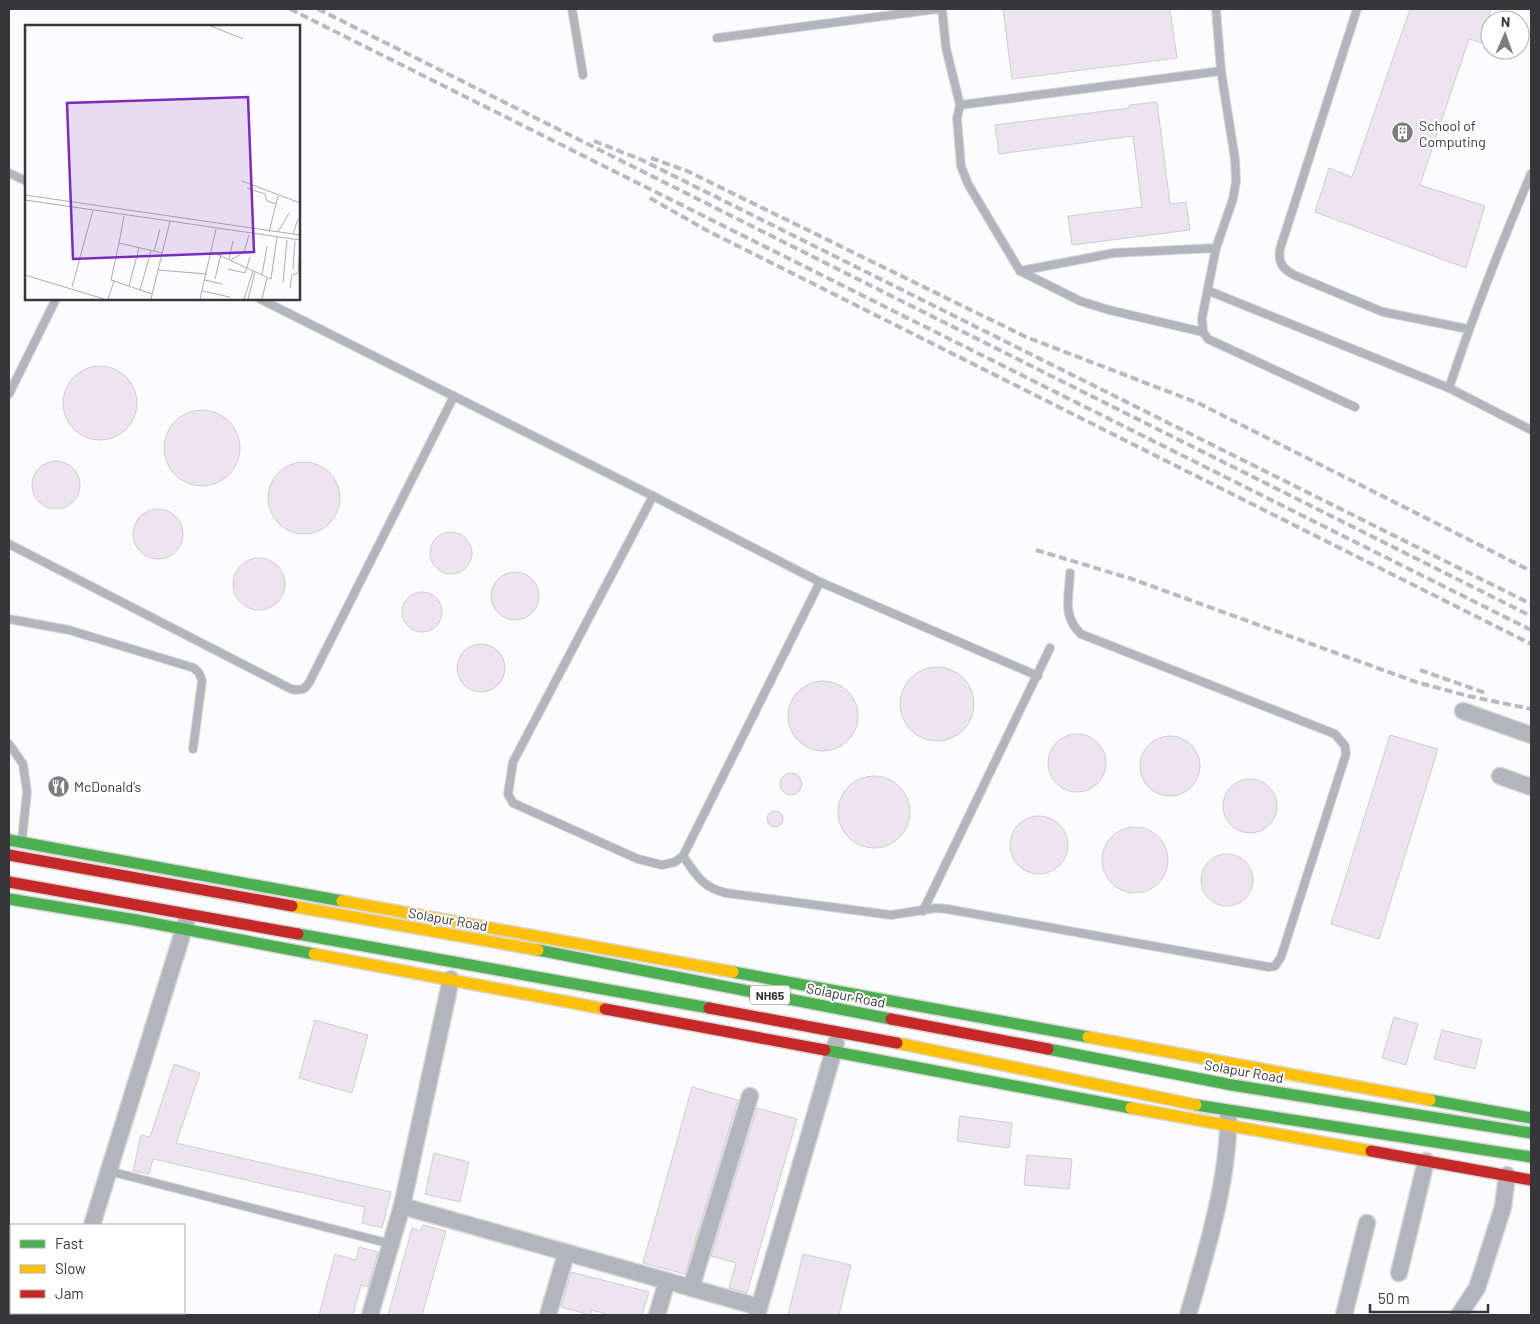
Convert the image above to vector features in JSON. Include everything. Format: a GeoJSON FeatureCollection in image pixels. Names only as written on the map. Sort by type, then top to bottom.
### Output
{"type":"FeatureCollection","features":[{"type":"Feature","properties":{"kind":"main road"},"geometry":{"type":"LineString","coordinates":[[9,840],[1531,1118]]}},
{"type":"Feature","properties":{"kind":"main road","name":"Solapur Road"},"geometry":{"type":"LineString","coordinates":[[15,856],[535,963],[1229,1119],[1531,1157]]}},
{"type":"Feature","properties":{"kind":"main road","name":"Solapur Road"},"geometry":{"type":"LineString","coordinates":[[9,882],[186,922],[535,963],[1232,1085],[1531,1133]]}},
{"type":"Feature","properties":{"kind":"main road"},"geometry":{"type":"LineString","coordinates":[[9,899],[186,922],[451,979],[834,1052],[1229,1119],[1426,1161],[1531,1180]]}},
{"type":"Feature","properties":{"kind":"street"},"geometry":{"type":"LineString","coordinates":[[1463,711],[1531,735]]}},
{"type":"Feature","properties":{"kind":"street"},"geometry":{"type":"LineString","coordinates":[[1500,776],[1531,787]]}},
{"type":"Feature","properties":{"kind":"street"},"geometry":{"type":"LineString","coordinates":[[92,1224],[186,922]]}},
{"type":"Feature","properties":{"kind":"street"},"geometry":{"type":"LineString","coordinates":[[370,1315],[402,1206],[451,979]]}},
{"type":"Feature","properties":{"kind":"street"},"geometry":{"type":"LineString","coordinates":[[402,1206],[691,1288],[758,1311],[834,1052],[838,1031]]}},
{"type":"Feature","properties":{"kind":"street"},"geometry":{"type":"LineString","coordinates":[[1191,1315],[1221,1185],[1232,1085]]}},
{"type":"Feature","properties":{"kind":"street"},"geometry":{"type":"LineString","coordinates":[[691,1288],[750,1096]]}},
{"type":"Feature","properties":{"kind":"street"},"geometry":{"type":"LineString","coordinates":[[1399,1272],[1426,1161]]}},
{"type":"Feature","properties":{"kind":"street"},"geometry":{"type":"LineString","coordinates":[[1459,1315],[1477,1288],[1502,1207],[1507,1175]]}},
{"type":"Feature","properties":{"kind":"street"},"geometry":{"type":"LineString","coordinates":[[1344,1315],[1367,1223]]}},
{"type":"Feature","properties":{"kind":"street"},"geometry":{"type":"LineString","coordinates":[[548,1315],[566,1254]]}},
{"type":"Feature","properties":{"kind":"street"},"geometry":{"type":"LineString","coordinates":[[657,1315],[667,1281]]}},
{"type":"Feature","properties":{"kind":"lane"},"geometry":{"type":"LineString","coordinates":[[572,9],[583,75]]}},
{"type":"Feature","properties":{"kind":"lane"},"geometry":{"type":"LineString","coordinates":[[717,38],[937,9]]}},
{"type":"Feature","properties":{"kind":"lane"},"geometry":{"type":"LineString","coordinates":[[942,9],[946,48],[960,105],[957,118],[961,166],[968,184],[1020,271],[1080,301],[1109,310],[1203,332]]}},
{"type":"Feature","properties":{"kind":"lane"},"geometry":{"type":"LineString","coordinates":[[1216,9],[1222,71],[1235,159],[1236,181],[1233,199],[1216,248],[1209,291],[1202,318],[1203,332],[1208,339],[1355,407]]}},
{"type":"Feature","properties":{"kind":"lane"},"geometry":{"type":"LineString","coordinates":[[1358,9],[1278,259],[1283,269],[1294,275],[1383,312],[1468,329]]}},
{"type":"Feature","properties":{"kind":"lane"},"geometry":{"type":"LineString","coordinates":[[960,105],[1222,71]]}},
{"type":"Feature","properties":{"kind":"lane"},"geometry":{"type":"LineString","coordinates":[[9,172],[25,181]]}},
{"type":"Feature","properties":{"kind":"lane"},"geometry":{"type":"LineString","coordinates":[[1449,388],[1468,329],[1500,245],[1531,174]]}},
{"type":"Feature","properties":{"kind":"lane"},"geometry":{"type":"LineString","coordinates":[[1020,271],[1114,252],[1216,248]]}},
{"type":"Feature","properties":{"kind":"lane"},"geometry":{"type":"LineString","coordinates":[[1209,291],[1449,388],[1531,430]]}},
{"type":"Feature","properties":{"kind":"lane"},"geometry":{"type":"LineString","coordinates":[[9,394],[56,300]]}},
{"type":"Feature","properties":{"kind":"lane"},"geometry":{"type":"LineString","coordinates":[[262,300],[820,582],[1038,676]]}},
{"type":"Feature","properties":{"kind":"lane"},"geometry":{"type":"LineString","coordinates":[[9,544],[291,689],[300,691],[306,689],[454,396]]}},
{"type":"Feature","properties":{"kind":"lane"},"geometry":{"type":"LineString","coordinates":[[653,496],[513,762],[508,794],[513,803],[638,859],[662,864],[676,862],[683,856],[820,582]]}},
{"type":"Feature","properties":{"kind":"lane"},"geometry":{"type":"LineString","coordinates":[[683,856],[705,885],[710,889],[726,893],[891,915],[947,909],[1269,967],[1276,966],[1282,957],[1346,754],[1345,746],[1335,734],[1081,634],[1071,624],[1068,617],[1070,574]]}},
{"type":"Feature","properties":{"kind":"lane"},"geometry":{"type":"LineString","coordinates":[[9,619],[69,630],[194,668],[199,672],[202,681],[193,750]]}},
{"type":"Feature","properties":{"kind":"lane"},"geometry":{"type":"LineString","coordinates":[[923,911],[1050,648]]}},
{"type":"Feature","properties":{"kind":"lane"},"geometry":{"type":"LineString","coordinates":[[9,744],[23,764],[27,792],[22,842],[15,856]]}},
{"type":"Feature","properties":{"kind":"lane"},"geometry":{"type":"LineString","coordinates":[[110,1171],[391,1244]]}},
{"type":"Feature","properties":{"kind":"building"},"geometry":{"type":"Polygon","coordinates":[[[1003,9],[1170,9],[1177,58],[1012,79],[1003,9]]]}},
{"type":"Feature","properties":{"kind":"building","name":"School of Computing"},"geometry":{"type":"Polygon","coordinates":[[[1410,9],[1490,9],[1480,10],[1480,42],[1469,39],[1420,185],[1485,206],[1466,268],[1315,212],[1329,168],[1352,177],[1410,9]]]}},
{"type":"Feature","properties":{"kind":"building"},"geometry":{"type":"Polygon","coordinates":[[[1157,102],[1170,204],[1186,202],[1190,230],[1072,245],[1068,216],[1142,207],[1133,136],[999,154],[995,125],[1129,108],[1129,105],[1157,102]]]}},
{"type":"Feature","properties":{"kind":"building"},"geometry":{"type":"Polygon","coordinates":[[[100,366],[121,372],[131,382],[137,403],[131,424],[121,434],[100,440],[79,434],[69,424],[63,403],[69,382],[79,372],[100,366]]]}},
{"type":"Feature","properties":{"kind":"building"},"geometry":{"type":"Polygon","coordinates":[[[202,410],[216,413],[229,421],[237,434],[240,448],[237,462],[229,475],[216,483],[202,486],[188,483],[175,475],[167,462],[164,448],[167,434],[175,421],[188,413],[202,410]]]}},
{"type":"Feature","properties":{"kind":"building"},"geometry":{"type":"Polygon","coordinates":[[[56,461],[65,463],[73,468],[78,476],[80,485],[78,494],[73,502],[65,507],[56,509],[47,507],[39,502],[34,494],[32,485],[34,476],[39,468],[47,463],[56,461]]]}},
{"type":"Feature","properties":{"kind":"building"},"geometry":{"type":"Polygon","coordinates":[[[304,462],[324,468],[334,478],[340,498],[334,518],[324,528],[304,534],[284,528],[274,518],[268,498],[274,478],[284,468],[304,462]]]}},
{"type":"Feature","properties":{"kind":"building"},"geometry":{"type":"Polygon","coordinates":[[[158,509],[172,513],[179,520],[183,534],[179,548],[172,555],[158,559],[144,555],[137,548],[133,534],[137,520],[144,513],[158,509]]]}},
{"type":"Feature","properties":{"kind":"building"},"geometry":{"type":"Polygon","coordinates":[[[455,532],[463,535],[469,541],[472,553],[469,565],[463,571],[447,574],[439,571],[433,565],[430,549],[433,541],[439,535],[455,532]]]}},
{"type":"Feature","properties":{"kind":"building"},"geometry":{"type":"Polygon","coordinates":[[[259,558],[269,560],[277,566],[283,574],[285,584],[283,594],[277,602],[269,608],[259,610],[249,608],[241,602],[235,594],[233,584],[235,574],[241,566],[249,560],[259,558]]]}},
{"type":"Feature","properties":{"kind":"building"},"geometry":{"type":"Polygon","coordinates":[[[515,572],[524,574],[532,579],[537,587],[539,596],[537,605],[532,613],[524,618],[515,620],[506,618],[498,613],[493,605],[491,596],[493,587],[498,579],[506,574],[515,572]]]}},
{"type":"Feature","properties":{"kind":"building"},"geometry":{"type":"Polygon","coordinates":[[[426,592],[433,595],[439,601],[442,612],[441,620],[433,629],[426,632],[418,632],[411,629],[403,620],[402,608],[405,601],[414,593],[426,592]]]}},
{"type":"Feature","properties":{"kind":"building"},"geometry":{"type":"Polygon","coordinates":[[[476,644],[486,644],[498,651],[505,663],[505,673],[498,685],[486,692],[476,692],[468,688],[461,681],[457,673],[457,663],[461,655],[468,648],[476,644]]]}},
{"type":"Feature","properties":{"kind":"building"},"geometry":{"type":"Polygon","coordinates":[[[930,667],[944,667],[958,673],[968,683],[974,697],[974,711],[968,725],[958,735],[944,741],[930,741],[916,735],[906,725],[900,711],[900,697],[906,683],[916,673],[930,667]]]}},
{"type":"Feature","properties":{"kind":"building"},"geometry":{"type":"Polygon","coordinates":[[[823,681],[842,687],[852,697],[858,716],[852,735],[842,745],[823,751],[804,745],[794,735],[788,716],[794,697],[804,687],[823,681]]]}},
{"type":"Feature","properties":{"kind":"building"},"geometry":{"type":"Polygon","coordinates":[[[1077,734],[1088,736],[1098,742],[1104,752],[1106,763],[1104,774],[1098,784],[1088,790],[1077,792],[1066,790],[1056,784],[1050,774],[1048,763],[1050,752],[1056,742],[1066,736],[1077,734]]]}},
{"type":"Feature","properties":{"kind":"building"},"geometry":{"type":"Polygon","coordinates":[[[1390,735],[1438,749],[1379,939],[1331,924],[1390,735]]]}},
{"type":"Feature","properties":{"kind":"building"},"geometry":{"type":"Polygon","coordinates":[[[1170,736],[1187,741],[1195,749],[1200,766],[1195,783],[1187,791],[1170,796],[1153,791],[1145,783],[1140,766],[1145,749],[1153,741],[1170,736]]]}},
{"type":"Feature","properties":{"kind":"building"},"geometry":{"type":"Polygon","coordinates":[[[791,773],[799,776],[802,784],[799,792],[791,795],[783,792],[780,784],[783,776],[791,773]]]}},
{"type":"Feature","properties":{"kind":"building"},"geometry":{"type":"Polygon","coordinates":[[[881,776],[900,786],[908,798],[910,812],[908,826],[900,838],[888,846],[867,848],[848,838],[840,826],[838,805],[848,786],[860,778],[881,776]]]}},
{"type":"Feature","properties":{"kind":"building"},"geometry":{"type":"Polygon","coordinates":[[[1245,779],[1255,779],[1265,783],[1273,791],[1277,806],[1273,821],[1265,829],[1255,833],[1245,833],[1235,829],[1227,821],[1223,811],[1223,801],[1227,791],[1235,783],[1245,779]]]}},
{"type":"Feature","properties":{"kind":"building"},"geometry":{"type":"Polygon","coordinates":[[[772,811],[778,811],[783,816],[781,825],[772,827],[767,822],[767,816],[772,811]]]}},
{"type":"Feature","properties":{"kind":"building"},"geometry":{"type":"Polygon","coordinates":[[[1039,816],[1050,818],[1060,824],[1066,834],[1068,845],[1066,856],[1060,866],[1050,872],[1039,874],[1028,872],[1018,866],[1012,856],[1010,845],[1012,834],[1018,824],[1028,818],[1039,816]]]}},
{"type":"Feature","properties":{"kind":"building"},"geometry":{"type":"Polygon","coordinates":[[[1128,827],[1142,827],[1154,832],[1163,841],[1168,853],[1166,873],[1159,884],[1142,893],[1128,893],[1116,888],[1107,879],[1102,867],[1102,853],[1107,841],[1116,832],[1128,827]]]}},
{"type":"Feature","properties":{"kind":"building"},"geometry":{"type":"Polygon","coordinates":[[[1222,854],[1232,854],[1246,861],[1253,875],[1253,885],[1246,899],[1232,906],[1222,906],[1212,902],[1205,895],[1201,885],[1201,875],[1205,865],[1212,858],[1222,854]]]}},
{"type":"Feature","properties":{"kind":"building"},"geometry":{"type":"Polygon","coordinates":[[[1394,1017],[1418,1024],[1406,1065],[1382,1058],[1394,1017]]]}},
{"type":"Feature","properties":{"kind":"building"},"geometry":{"type":"Polygon","coordinates":[[[315,1020],[368,1035],[352,1093],[299,1078],[315,1020]]]}},
{"type":"Feature","properties":{"kind":"building"},"geometry":{"type":"Polygon","coordinates":[[[1442,1030],[1482,1040],[1475,1069],[1434,1059],[1442,1030]]]}},
{"type":"Feature","properties":{"kind":"building"},"geometry":{"type":"Polygon","coordinates":[[[174,1064],[200,1073],[176,1143],[391,1192],[382,1228],[362,1223],[365,1207],[153,1159],[149,1174],[133,1171],[141,1135],[150,1137],[174,1064]]]}},
{"type":"Feature","properties":{"kind":"building"},"geometry":{"type":"Polygon","coordinates":[[[692,1087],[738,1100],[685,1274],[643,1263],[692,1087]]]}},
{"type":"Feature","properties":{"kind":"building"},"geometry":{"type":"Polygon","coordinates":[[[757,1108],[797,1119],[747,1293],[729,1288],[736,1263],[711,1256],[757,1108]]]}},
{"type":"Feature","properties":{"kind":"building"},"geometry":{"type":"Polygon","coordinates":[[[960,1116],[1012,1123],[1009,1148],[957,1141],[960,1116]]]}},
{"type":"Feature","properties":{"kind":"building"},"geometry":{"type":"Polygon","coordinates":[[[434,1153],[469,1162],[460,1202],[425,1194],[434,1153]]]}},
{"type":"Feature","properties":{"kind":"building"},"geometry":{"type":"Polygon","coordinates":[[[1027,1155],[1072,1159],[1069,1189],[1024,1185],[1027,1155]]]}},
{"type":"Feature","properties":{"kind":"building"},"geometry":{"type":"Polygon","coordinates":[[[423,1225],[446,1231],[422,1315],[388,1315],[412,1228],[421,1231],[423,1225]]]}},
{"type":"Feature","properties":{"kind":"building"},"geometry":{"type":"Polygon","coordinates":[[[359,1247],[378,1252],[368,1287],[361,1285],[353,1315],[319,1315],[335,1254],[356,1260],[359,1247]]]}},
{"type":"Feature","properties":{"kind":"building"},"geometry":{"type":"Polygon","coordinates":[[[803,1254],[851,1265],[839,1315],[788,1315],[803,1254]]]}},
{"type":"Feature","properties":{"kind":"building"},"geometry":{"type":"Polygon","coordinates":[[[571,1272],[649,1292],[642,1315],[609,1315],[592,1310],[590,1315],[561,1307],[571,1272]]]}},
{"type":"Feature","properties":{"kind":"railway"},"geometry":{"type":"LineString","coordinates":[[290,9],[1531,630]]}},
{"type":"Feature","properties":{"kind":"railway"},"geometry":{"type":"LineString","coordinates":[[318,9],[1531,616]]}},
{"type":"Feature","properties":{"kind":"railway"},"geometry":{"type":"LineString","coordinates":[[594,141],[642,160],[1531,604]]}},
{"type":"Feature","properties":{"kind":"railway"},"geometry":{"type":"LineString","coordinates":[[651,158],[687,171],[1026,337],[1198,403],[1531,571]]}},
{"type":"Feature","properties":{"kind":"railway"},"geometry":{"type":"LineString","coordinates":[[650,198],[706,230],[1531,644]]}},
{"type":"Feature","properties":{"kind":"railway"},"geometry":{"type":"LineString","coordinates":[[1036,550],[1132,579],[1416,682],[1468,696],[1531,709]]}},
{"type":"Feature","properties":{"kind":"railway"},"geometry":{"type":"LineString","coordinates":[[1420,670],[1488,694]]}},
{"type":"Feature","properties":{"kind":"traffic: fast"},"geometry":{"type":"LineString","coordinates":[[9,840],[342,901]]}},
{"type":"Feature","properties":{"kind":"traffic: fast"},"geometry":{"type":"LineString","coordinates":[[9,899],[136,920],[314,954]]}},
{"type":"Feature","properties":{"kind":"traffic: fast"},"geometry":{"type":"LineString","coordinates":[[298,934],[709,1008]]}},
{"type":"Feature","properties":{"kind":"traffic: fast"},"geometry":{"type":"LineString","coordinates":[[538,950],[891,1019]]}},
{"type":"Feature","properties":{"kind":"traffic: fast"},"geometry":{"type":"LineString","coordinates":[[733,972],[1088,1037]]}},
{"type":"Feature","properties":{"kind":"traffic: fast"},"geometry":{"type":"LineString","coordinates":[[1048,1049],[1232,1085],[1531,1133]]}},
{"type":"Feature","properties":{"kind":"traffic: fast"},"geometry":{"type":"LineString","coordinates":[[825,1050],[1131,1108]]}},
{"type":"Feature","properties":{"kind":"traffic: fast"},"geometry":{"type":"LineString","coordinates":[[1430,1100],[1531,1118]]}},
{"type":"Feature","properties":{"kind":"traffic: fast"},"geometry":{"type":"LineString","coordinates":[[1196,1105],[1531,1157]]}},
{"type":"Feature","properties":{"kind":"traffic: slow"},"geometry":{"type":"LineString","coordinates":[[342,901],[733,972]]}},
{"type":"Feature","properties":{"kind":"traffic: slow"},"geometry":{"type":"LineString","coordinates":[[292,906],[538,950]]}},
{"type":"Feature","properties":{"kind":"traffic: slow"},"geometry":{"type":"LineString","coordinates":[[314,954],[605,1009]]}},
{"type":"Feature","properties":{"kind":"traffic: slow"},"geometry":{"type":"LineString","coordinates":[[1088,1037],[1430,1100]]}},
{"type":"Feature","properties":{"kind":"traffic: slow"},"geometry":{"type":"LineString","coordinates":[[897,1043],[1196,1105]]}},
{"type":"Feature","properties":{"kind":"traffic: slow"},"geometry":{"type":"LineString","coordinates":[[1131,1108],[1371,1151]]}},
{"type":"Feature","properties":{"kind":"traffic: jam"},"geometry":{"type":"LineString","coordinates":[[9,855],[292,906]]}},
{"type":"Feature","properties":{"kind":"traffic: jam"},"geometry":{"type":"LineString","coordinates":[[9,882],[298,934]]}},
{"type":"Feature","properties":{"kind":"traffic: jam"},"geometry":{"type":"LineString","coordinates":[[709,1008],[897,1043]]}},
{"type":"Feature","properties":{"kind":"traffic: jam"},"geometry":{"type":"LineString","coordinates":[[605,1009],[825,1050]]}},
{"type":"Feature","properties":{"kind":"traffic: jam"},"geometry":{"type":"LineString","coordinates":[[891,1019],[1048,1049]]}},
{"type":"Feature","properties":{"kind":"traffic: jam"},"geometry":{"type":"LineString","coordinates":[[1371,1151],[1531,1180]]}},
{"type":"Feature","properties":{"kind":"place","name":"School of Computing"},"geometry":{"type":"Point","coordinates":[1403,133]}},
{"type":"Feature","properties":{"kind":"place","name":"McDonald's"},"geometry":{"type":"Point","coordinates":[58,786]}}]}
